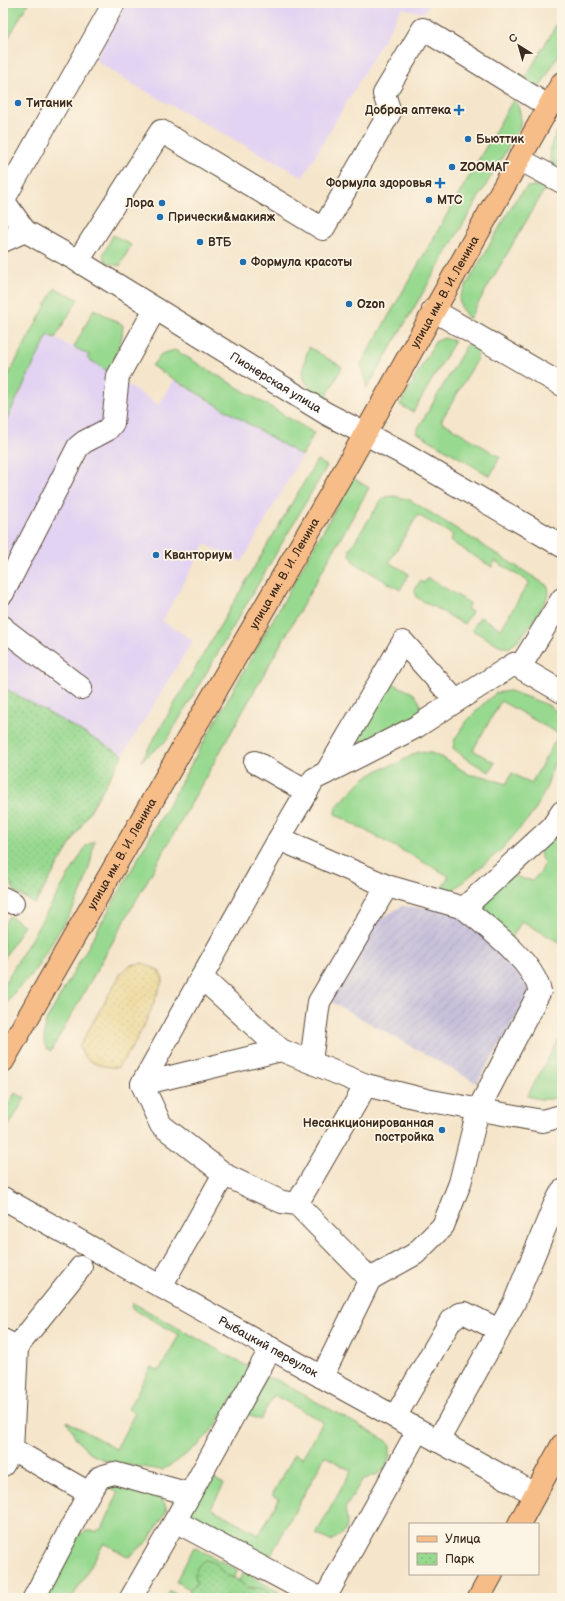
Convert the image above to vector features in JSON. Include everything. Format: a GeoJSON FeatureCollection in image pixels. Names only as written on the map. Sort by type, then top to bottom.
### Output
{"type":"FeatureCollection","features":[{"type":"Feature","properties":{"kind":"main road","name":"улица им. В. И. Ленина"},"geometry":{"type":"LineString","coordinates":[[3,1061],[364,433],[562,83]]}},
{"type":"Feature","properties":{"kind":"main road"},"geometry":{"type":"LineString","coordinates":[[520,1523],[562,1445]]}},
{"type":"Feature","properties":{"kind":"main road"},"geometry":{"type":"LineString","coordinates":[[479,1598],[491,1575]]}},
{"type":"Feature","properties":{"kind":"street"},"geometry":{"type":"LineString","coordinates":[[3,201],[114,3]]}},
{"type":"Feature","properties":{"kind":"street"},"geometry":{"type":"LineString","coordinates":[[78,261],[161,131],[323,229],[390,112],[384,94],[423,29],[548,106]]}},
{"type":"Feature","properties":{"kind":"street"},"geometry":{"type":"LineString","coordinates":[[519,159],[562,182]]}},
{"type":"Feature","properties":{"kind":"street","name":"Пионерская улица"},"geometry":{"type":"LineString","coordinates":[[3,201],[25,231],[78,261],[328,414],[562,546]]}},
{"type":"Feature","properties":{"kind":"street"},"geometry":{"type":"LineString","coordinates":[[3,241],[25,231]]}},
{"type":"Feature","properties":{"kind":"street"},"geometry":{"type":"LineString","coordinates":[[3,593],[78,448],[84,442],[107,430],[113,423],[118,376],[155,309]]}},
{"type":"Feature","properties":{"kind":"street"},"geometry":{"type":"LineString","coordinates":[[433,310],[561,381]]}},
{"type":"Feature","properties":{"kind":"street"},"geometry":{"type":"LineString","coordinates":[[520,667],[562,599]]}},
{"type":"Feature","properties":{"kind":"street"},"geometry":{"type":"LineString","coordinates":[[3,627],[80,688]]}},
{"type":"Feature","properties":{"kind":"street"},"geometry":{"type":"LineString","coordinates":[[326,773],[403,642],[456,701]]}},
{"type":"Feature","properties":{"kind":"street"},"geometry":{"type":"LineString","coordinates":[[142,1084],[314,779],[416,727],[514,664],[562,692]]}},
{"type":"Feature","properties":{"kind":"street"},"geometry":{"type":"LineString","coordinates":[[255,762],[307,792]]}},
{"type":"Feature","properties":{"kind":"street"},"geometry":{"type":"LineString","coordinates":[[464,908],[552,827],[562,812]]}},
{"type":"Feature","properties":{"kind":"street"},"geometry":{"type":"LineString","coordinates":[[279,839],[387,886],[464,908],[498,936],[526,965],[537,980],[540,991],[478,1110],[460,1183],[443,1226],[415,1254],[370,1279],[322,1377]]}},
{"type":"Feature","properties":{"kind":"street"},"geometry":{"type":"LineString","coordinates":[[311,1061],[319,1002],[387,886]]}},
{"type":"Feature","properties":{"kind":"street"},"geometry":{"type":"LineString","coordinates":[[202,978],[281,1050],[311,1061],[366,1085],[426,1100],[542,1121],[562,1116]]}},
{"type":"Feature","properties":{"kind":"street"},"geometry":{"type":"LineString","coordinates":[[142,1084],[281,1050]]}},
{"type":"Feature","properties":{"kind":"street"},"geometry":{"type":"LineString","coordinates":[[142,1084],[160,1125],[224,1174],[282,1202],[297,1204],[370,1279]]}},
{"type":"Feature","properties":{"kind":"street"},"geometry":{"type":"LineString","coordinates":[[297,1204],[366,1085]]}},
{"type":"Feature","properties":{"kind":"street"},"geometry":{"type":"LineString","coordinates":[[160,1286],[224,1174]]}},
{"type":"Feature","properties":{"kind":"street"},"geometry":{"type":"LineString","coordinates":[[438,1441],[514,1303],[554,1206],[562,1191]]}},
{"type":"Feature","properties":{"kind":"street","name":"Рыбацкий переулок"},"geometry":{"type":"LineString","coordinates":[[3,1198],[322,1377],[535,1494]]}},
{"type":"Feature","properties":{"kind":"street"},"geometry":{"type":"LineString","coordinates":[[81,1267],[10,1344],[7,1457],[89,1493]]}},
{"type":"Feature","properties":{"kind":"street"},"geometry":{"type":"LineString","coordinates":[[395,1417],[451,1320],[459,1314],[465,1313],[499,1330]]}},
{"type":"Feature","properties":{"kind":"street"},"geometry":{"type":"LineString","coordinates":[[131,1598],[271,1348]]}},
{"type":"Feature","properties":{"kind":"street"},"geometry":{"type":"LineString","coordinates":[[325,1598],[418,1430]]}},
{"type":"Feature","properties":{"kind":"street"},"geometry":{"type":"LineString","coordinates":[[34,1598],[89,1493],[100,1478],[114,1473],[190,1494]]}},
{"type":"Feature","properties":{"kind":"street"},"geometry":{"type":"LineString","coordinates":[[175,1521],[319,1598]]}},
{"type":"Feature","properties":{"kind":"shaded area"},"geometry":{"type":"Polygon","coordinates":[[[126,3],[430,3],[424,13],[402,8],[303,177],[136,86],[95,60],[126,3]]]}},
{"type":"Feature","properties":{"kind":"shaded area"},"geometry":{"type":"Polygon","coordinates":[[[48,335],[89,355],[88,358],[158,405],[174,380],[302,456],[242,562],[205,544],[162,621],[193,640],[123,755],[3,687],[3,427],[48,335]]]}},
{"type":"Feature","properties":{"kind":"shaded area"},"geometry":{"type":"Polygon","coordinates":[[[402,906],[456,910],[488,935],[532,991],[477,1083],[328,1000],[371,924],[402,906]]]}},
{"type":"Feature","properties":{"kind":"green space"},"geometry":{"type":"Polygon","coordinates":[[[3,3],[28,3],[3,48],[3,3]]]}},
{"type":"Feature","properties":{"kind":"green space"},"geometry":{"type":"Polygon","coordinates":[[[562,15],[562,49],[541,85],[535,88],[524,80],[562,15]]]}},
{"type":"Feature","properties":{"kind":"green space"},"geometry":{"type":"Polygon","coordinates":[[[513,100],[518,106],[520,112],[520,127],[367,388],[361,364],[513,100]]]}},
{"type":"Feature","properties":{"kind":"green space"},"geometry":{"type":"Polygon","coordinates":[[[562,123],[562,157],[554,170],[551,163],[550,151],[562,123]]]}},
{"type":"Feature","properties":{"kind":"green space"},"geometry":{"type":"Polygon","coordinates":[[[527,187],[546,187],[469,319],[461,308],[459,298],[516,199],[527,187]]]}},
{"type":"Feature","properties":{"kind":"green space"},"geometry":{"type":"Polygon","coordinates":[[[113,235],[131,245],[120,266],[107,263],[103,255],[113,235]]]}},
{"type":"Feature","properties":{"kind":"green space"},"geometry":{"type":"Polygon","coordinates":[[[55,288],[78,299],[55,338],[48,335],[3,427],[3,385],[55,288]]]}},
{"type":"Feature","properties":{"kind":"green space"},"geometry":{"type":"Polygon","coordinates":[[[94,309],[123,325],[122,336],[110,373],[87,358],[89,355],[74,347],[94,309]]]}},
{"type":"Feature","properties":{"kind":"green space"},"geometry":{"type":"Polygon","coordinates":[[[444,338],[455,341],[413,412],[400,405],[435,342],[444,338]]]}},
{"type":"Feature","properties":{"kind":"green space"},"geometry":{"type":"Polygon","coordinates":[[[468,343],[478,348],[477,360],[441,421],[500,457],[490,476],[416,432],[468,343]]]}},
{"type":"Feature","properties":{"kind":"green space"},"geometry":{"type":"Polygon","coordinates":[[[309,347],[342,367],[325,399],[316,394],[310,388],[304,378],[304,364],[309,347]]]}},
{"type":"Feature","properties":{"kind":"green space"},"geometry":{"type":"Polygon","coordinates":[[[175,350],[314,433],[302,456],[152,366],[161,354],[175,350]]]}},
{"type":"Feature","properties":{"kind":"green space"},"geometry":{"type":"Polygon","coordinates":[[[317,460],[327,466],[167,740],[141,761],[317,460]]]}},
{"type":"Feature","properties":{"kind":"green space"},"geometry":{"type":"Polygon","coordinates":[[[353,478],[369,488],[51,1051],[46,1048],[44,1043],[45,1023],[353,478]]]}},
{"type":"Feature","properties":{"kind":"green space"},"geometry":{"type":"Polygon","coordinates":[[[394,496],[410,500],[548,586],[549,594],[536,616],[527,630],[509,648],[499,645],[472,630],[480,617],[501,629],[529,582],[495,561],[492,567],[450,541],[453,535],[418,515],[389,562],[409,574],[400,590],[355,563],[350,555],[350,549],[380,502],[385,497],[394,496]]]}},
{"type":"Feature","properties":{"kind":"green space"},"geometry":{"type":"Polygon","coordinates":[[[428,578],[470,603],[467,609],[472,612],[464,624],[416,597],[415,590],[420,581],[424,583],[428,578]]]}},
{"type":"Feature","properties":{"kind":"green space"},"geometry":{"type":"Polygon","coordinates":[[[391,683],[413,693],[419,701],[421,708],[415,719],[368,742],[360,741],[354,736],[391,683]]]}},
{"type":"Feature","properties":{"kind":"green space"},"geometry":{"type":"Polygon","coordinates":[[[3,687],[123,755],[35,904],[15,892],[3,869],[3,687]]]}},
{"type":"Feature","properties":{"kind":"green space"},"geometry":{"type":"Polygon","coordinates":[[[510,691],[548,705],[562,716],[562,749],[553,766],[546,789],[534,812],[502,849],[451,892],[437,897],[449,876],[335,814],[336,807],[363,779],[418,752],[431,753],[443,758],[470,775],[483,776],[506,784],[512,773],[531,784],[559,734],[501,701],[473,750],[495,763],[489,772],[465,758],[453,748],[455,739],[466,722],[484,703],[496,693],[510,691]]]}},
{"type":"Feature","properties":{"kind":"green space"},"geometry":{"type":"Polygon","coordinates":[[[562,830],[562,944],[522,921],[509,942],[476,911],[500,870],[523,879],[533,880],[542,870],[544,862],[541,858],[540,849],[562,830]]]}},
{"type":"Feature","properties":{"kind":"green space"},"geometry":{"type":"Polygon","coordinates":[[[94,841],[91,860],[83,888],[73,909],[33,973],[12,995],[3,1010],[3,986],[86,846],[94,841]]]}},
{"type":"Feature","properties":{"kind":"green space"},"geometry":{"type":"Polygon","coordinates":[[[9,916],[24,925],[3,960],[3,927],[9,916]]]}},
{"type":"Feature","properties":{"kind":"green space"},"geometry":{"type":"Polygon","coordinates":[[[562,1034],[562,1097],[544,1099],[527,1096],[562,1034]]]}},
{"type":"Feature","properties":{"kind":"green space"},"geometry":{"type":"Polygon","coordinates":[[[15,1093],[25,1098],[3,1136],[3,1115],[15,1093]]]}},
{"type":"Feature","properties":{"kind":"green space"},"geometry":{"type":"Polygon","coordinates":[[[133,1303],[247,1366],[249,1373],[215,1427],[198,1445],[176,1462],[162,1470],[112,1463],[93,1455],[77,1440],[67,1421],[116,1449],[135,1413],[128,1409],[151,1367],[159,1371],[179,1335],[131,1308],[133,1303]]]}},
{"type":"Feature","properties":{"kind":"green space"},"geometry":{"type":"Polygon","coordinates":[[[265,1377],[277,1380],[387,1441],[390,1445],[390,1453],[388,1462],[384,1469],[378,1474],[362,1480],[345,1509],[347,1521],[346,1529],[330,1541],[316,1534],[351,1471],[325,1456],[271,1555],[265,1556],[186,1513],[207,1475],[224,1484],[211,1508],[259,1535],[279,1499],[272,1495],[295,1454],[302,1458],[323,1422],[274,1395],[260,1420],[243,1412],[265,1377]]]}},
{"type":"Feature","properties":{"kind":"green space"},"geometry":{"type":"Polygon","coordinates":[[[115,1484],[146,1491],[163,1500],[167,1510],[148,1541],[129,1557],[104,1543],[72,1598],[41,1598],[78,1535],[87,1531],[97,1531],[103,1527],[118,1493],[108,1488],[115,1484]]]}},
{"type":"Feature","properties":{"kind":"green space"},"geometry":{"type":"Polygon","coordinates":[[[194,1547],[238,1570],[234,1578],[225,1575],[222,1571],[199,1565],[195,1574],[197,1583],[190,1589],[176,1582],[194,1547]]]}},
{"type":"Feature","properties":{"kind":"green space"},"geometry":{"type":"Polygon","coordinates":[[[205,1560],[216,1563],[225,1574],[238,1580],[244,1586],[263,1589],[268,1594],[269,1598],[185,1598],[190,1589],[197,1583],[195,1576],[196,1570],[205,1560]]]}},
{"type":"Feature","properties":{"kind":"green space"},"geometry":{"type":"Polygon","coordinates":[[[244,1572],[286,1596],[285,1598],[269,1598],[268,1594],[253,1587],[249,1588],[243,1585],[239,1580],[244,1572]]]}},
{"type":"Feature","properties":{"kind":"green space"},"geometry":{"type":"Polygon","coordinates":[[[170,1591],[184,1598],[166,1598],[170,1591]]]}},
{"type":"Feature","properties":{"kind":"sand"},"geometry":{"type":"Polygon","coordinates":[[[143,963],[158,970],[163,978],[150,1013],[131,1050],[117,1068],[99,1065],[90,1061],[82,1053],[79,1047],[121,973],[130,965],[143,963]]]}},
{"type":"Feature","properties":{"kind":"place","name":"Титаник"},"geometry":{"type":"Point","coordinates":[18,103]}},
{"type":"Feature","properties":{"kind":"place","name":"Добрая аптека"},"geometry":{"type":"Point","coordinates":[459,110]}},
{"type":"Feature","properties":{"kind":"place","name":"Бьюттик"},"geometry":{"type":"Point","coordinates":[468,139]}},
{"type":"Feature","properties":{"kind":"place","name":"ZOOМАГ"},"geometry":{"type":"Point","coordinates":[452,167]}},
{"type":"Feature","properties":{"kind":"place","name":"Формула здоровья"},"geometry":{"type":"Point","coordinates":[440,183]}},
{"type":"Feature","properties":{"kind":"place","name":"МТС"},"geometry":{"type":"Point","coordinates":[429,200]}},
{"type":"Feature","properties":{"kind":"place","name":"Лора"},"geometry":{"type":"Point","coordinates":[162,203]}},
{"type":"Feature","properties":{"kind":"place","name":"Прически&макияж"},"geometry":{"type":"Point","coordinates":[160,217]}},
{"type":"Feature","properties":{"kind":"place","name":"ВТБ"},"geometry":{"type":"Point","coordinates":[200,242]}},
{"type":"Feature","properties":{"kind":"place","name":"Формула красоты"},"geometry":{"type":"Point","coordinates":[243,262]}},
{"type":"Feature","properties":{"kind":"place","name":"Ozon"},"geometry":{"type":"Point","coordinates":[349,304]}},
{"type":"Feature","properties":{"kind":"place","name":"Кванториум"},"geometry":{"type":"Point","coordinates":[156,555]}},
{"type":"Feature","properties":{"kind":"place","name":"Несанкционированная постройка"},"geometry":{"type":"Point","coordinates":[442,1130]}}]}
